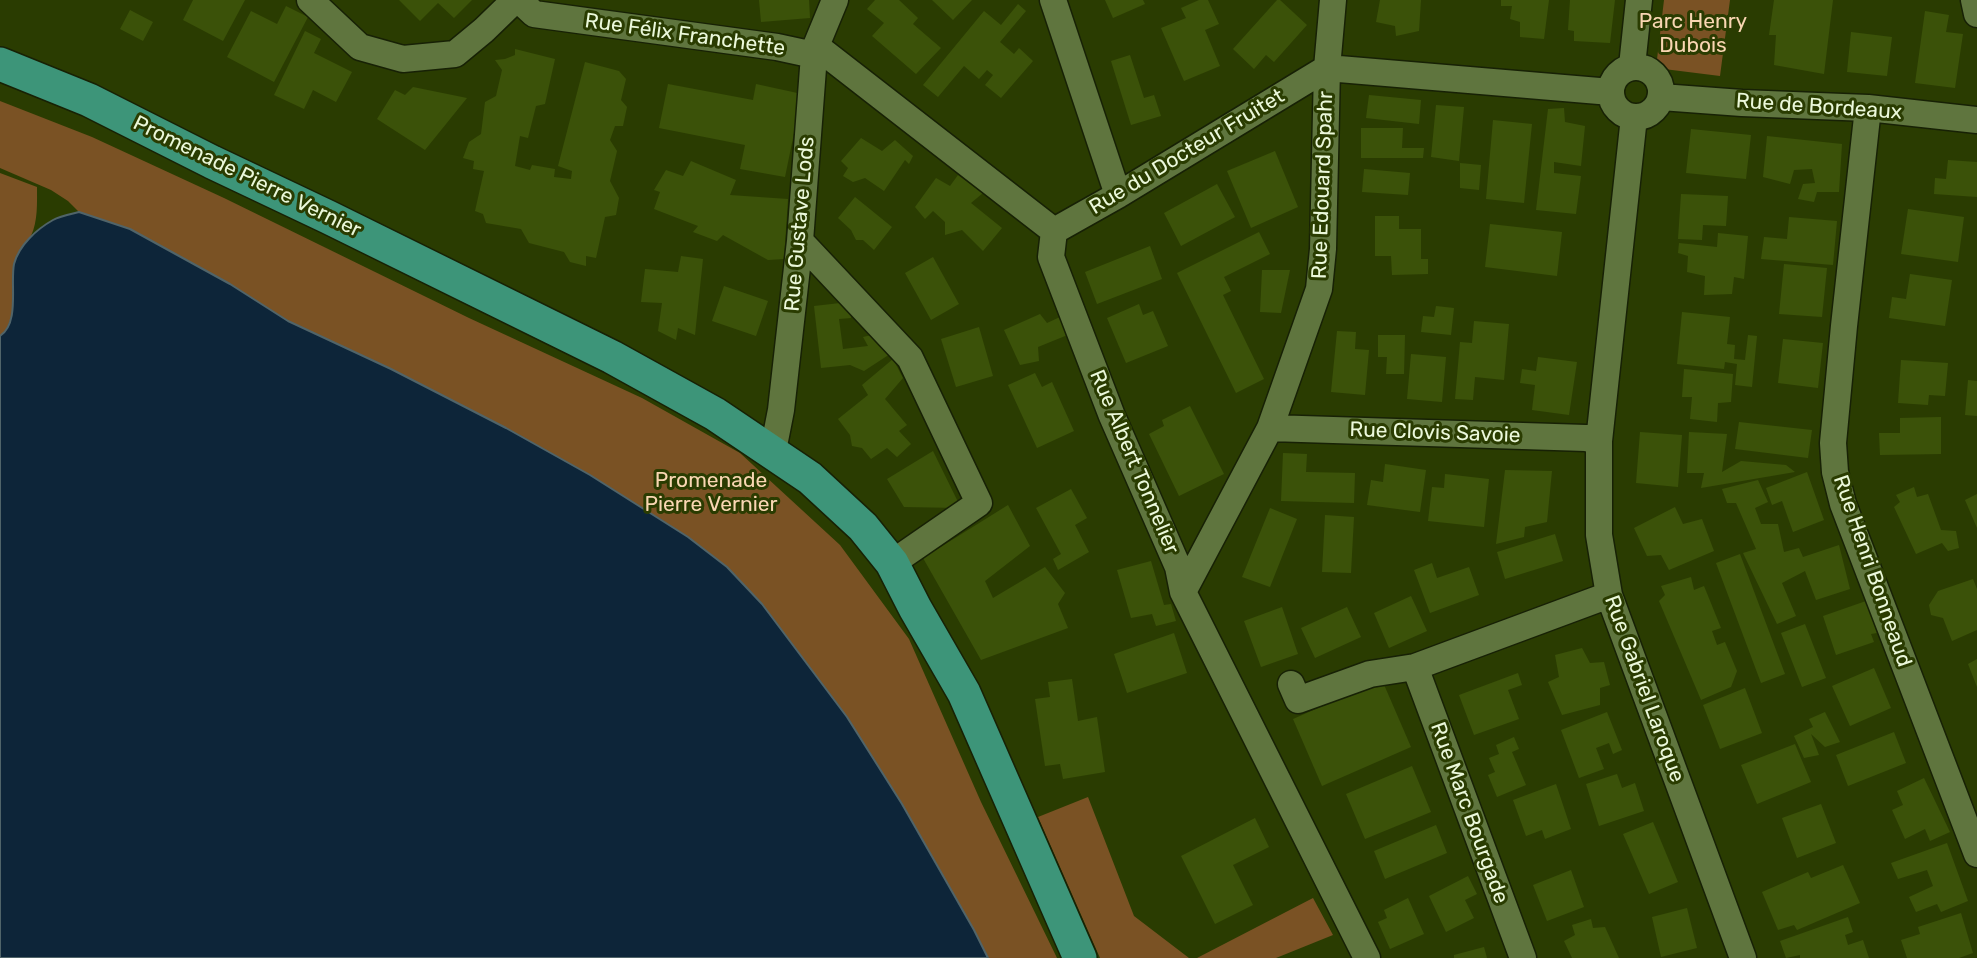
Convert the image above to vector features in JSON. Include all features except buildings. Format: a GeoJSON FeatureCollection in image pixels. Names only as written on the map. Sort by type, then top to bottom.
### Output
{"type":"FeatureCollection","features":[{"type":"Feature","properties":{"kind":"main road","name":"Promenade Pierre Vernier"},"geometry":{"type":"LineString","coordinates":[[0,64],[89,100],[612,357],[715,414],[810,478],[863,527],[892,563],[964,692],[1080,958]]}},
{"type":"Feature","properties":{"kind":"street"},"geometry":{"type":"LineString","coordinates":[[310,0],[360,47],[403,59],[456,54],[517,0]]}},
{"type":"Feature","properties":{"kind":"street","name":"Rue Félix Franchette"},"geometry":{"type":"LineString","coordinates":[[517,0],[534,14],[815,51]]}},
{"type":"Feature","properties":{"kind":"street","name":"Rue Gustave Lods"},"geometry":{"type":"LineString","coordinates":[[773,451],[781,410],[800,241],[815,51],[835,0]]}},
{"type":"Feature","properties":{"kind":"street"},"geometry":{"type":"LineString","coordinates":[[1053,0],[1118,195]]}},
{"type":"Feature","properties":{"kind":"street","name":"Rue Edouard Spahr"},"geometry":{"type":"LineString","coordinates":[[1183,592],[1270,428],[1319,289],[1333,0]]}},
{"type":"Feature","properties":{"kind":"street"},"geometry":{"type":"LineString","coordinates":[[1632,66],[1639,0]]}},
{"type":"Feature","properties":{"kind":"street"},"geometry":{"type":"LineString","coordinates":[[1974,0],[1977,14]]}},
{"type":"Feature","properties":{"kind":"street"},"geometry":{"type":"LineString","coordinates":[[815,51],[1054,230]]}},
{"type":"Feature","properties":{"kind":"street"},"geometry":{"type":"LineString","coordinates":[[1632,66],[1650,71],[1658,79],[1661,90],[1661,97],[1655,109],[1646,115],[1634,117],[1620,111],[1611,92],[1612,84],[1618,75],[1632,66]]}},
{"type":"Feature","properties":{"kind":"street"},"geometry":{"type":"LineString","coordinates":[[1328,68],[1611,92]]}},
{"type":"Feature","properties":{"kind":"street","name":"Rue du Docteur Fruitet"},"geometry":{"type":"LineString","coordinates":[[1054,230],[1118,195],[1328,68]]}},
{"type":"Feature","properties":{"kind":"street","name":"Rue de Bordeaux"},"geometry":{"type":"LineString","coordinates":[[1661,97],[1868,108],[1977,120]]}},
{"type":"Feature","properties":{"kind":"street","name":"Rue Henri Bonneaud"},"geometry":{"type":"LineString","coordinates":[[1868,108],[1843,326],[1833,443],[1835,472],[1843,504],[1977,854]]}},
{"type":"Feature","properties":{"kind":"street","name":"Rue Gabriel Laroque"},"geometry":{"type":"LineString","coordinates":[[1634,117],[1600,441],[1600,535],[1609,595],[1742,958]]}},
{"type":"Feature","properties":{"kind":"street","name":"Rue Albert Tonnelier"},"geometry":{"type":"LineString","coordinates":[[1054,230],[1051,257],[1112,416],[1178,567],[1183,592],[1367,958]]}},
{"type":"Feature","properties":{"kind":"street"},"geometry":{"type":"LineString","coordinates":[[800,241],[910,358],[979,503],[892,563]]}},
{"type":"Feature","properties":{"kind":"street","name":"Rue Clovis Savoie"},"geometry":{"type":"LineString","coordinates":[[1270,428],[1586,438],[1600,441]]}},
{"type":"Feature","properties":{"kind":"street"},"geometry":{"type":"LineString","coordinates":[[1292,684],[1298,700],[1370,674],[1415,667],[1609,595]]}},
{"type":"Feature","properties":{"kind":"street","name":"Rue Marc Bourgade"},"geometry":{"type":"LineString","coordinates":[[1415,667],[1523,958]]}},
{"type":"Feature","properties":{"kind":"green space","name":"Parc Henry Dubois"},"geometry":{"type":"Polygon","coordinates":[[[1664,0],[1730,0],[1720,76],[1656,68],[1664,0]]]}},
{"type":"Feature","properties":{"kind":"green space","name":"Promenade Pierre Vernier"},"geometry":{"type":"Polygon","coordinates":[[[0,101],[92,137],[224,198],[469,318],[642,398],[740,453],[840,545],[909,639],[981,802],[1057,958],[988,958],[902,804],[590,475],[391,369],[288,321],[230,284],[130,229],[79,212],[51,190],[0,168],[0,101]]]}},
{"type":"Feature","properties":{"kind":"green space"},"geometry":{"type":"Polygon","coordinates":[[[0,173],[37,187],[37,199],[33,230],[21,248],[17,262],[13,310],[6,330],[0,336],[0,173]]]}},
{"type":"Feature","properties":{"kind":"green space"},"geometry":{"type":"Polygon","coordinates":[[[1088,797],[1134,916],[1189,958],[1100,958],[1038,817],[1088,797]]]}},
{"type":"Feature","properties":{"kind":"green space"},"geometry":{"type":"Polygon","coordinates":[[[1313,898],[1333,935],[1276,958],[1197,958],[1313,898]]]}},
{"type":"Feature","properties":{"kind":"water"},"geometry":{"type":"Polygon","coordinates":[[[79,212],[130,229],[230,284],[288,321],[391,369],[506,428],[590,475],[688,537],[727,567],[762,604],[847,717],[902,804],[988,958],[0,958],[0,336],[10,322],[14,264],[20,250],[29,238],[47,224],[59,217],[79,212]]]}}]}
